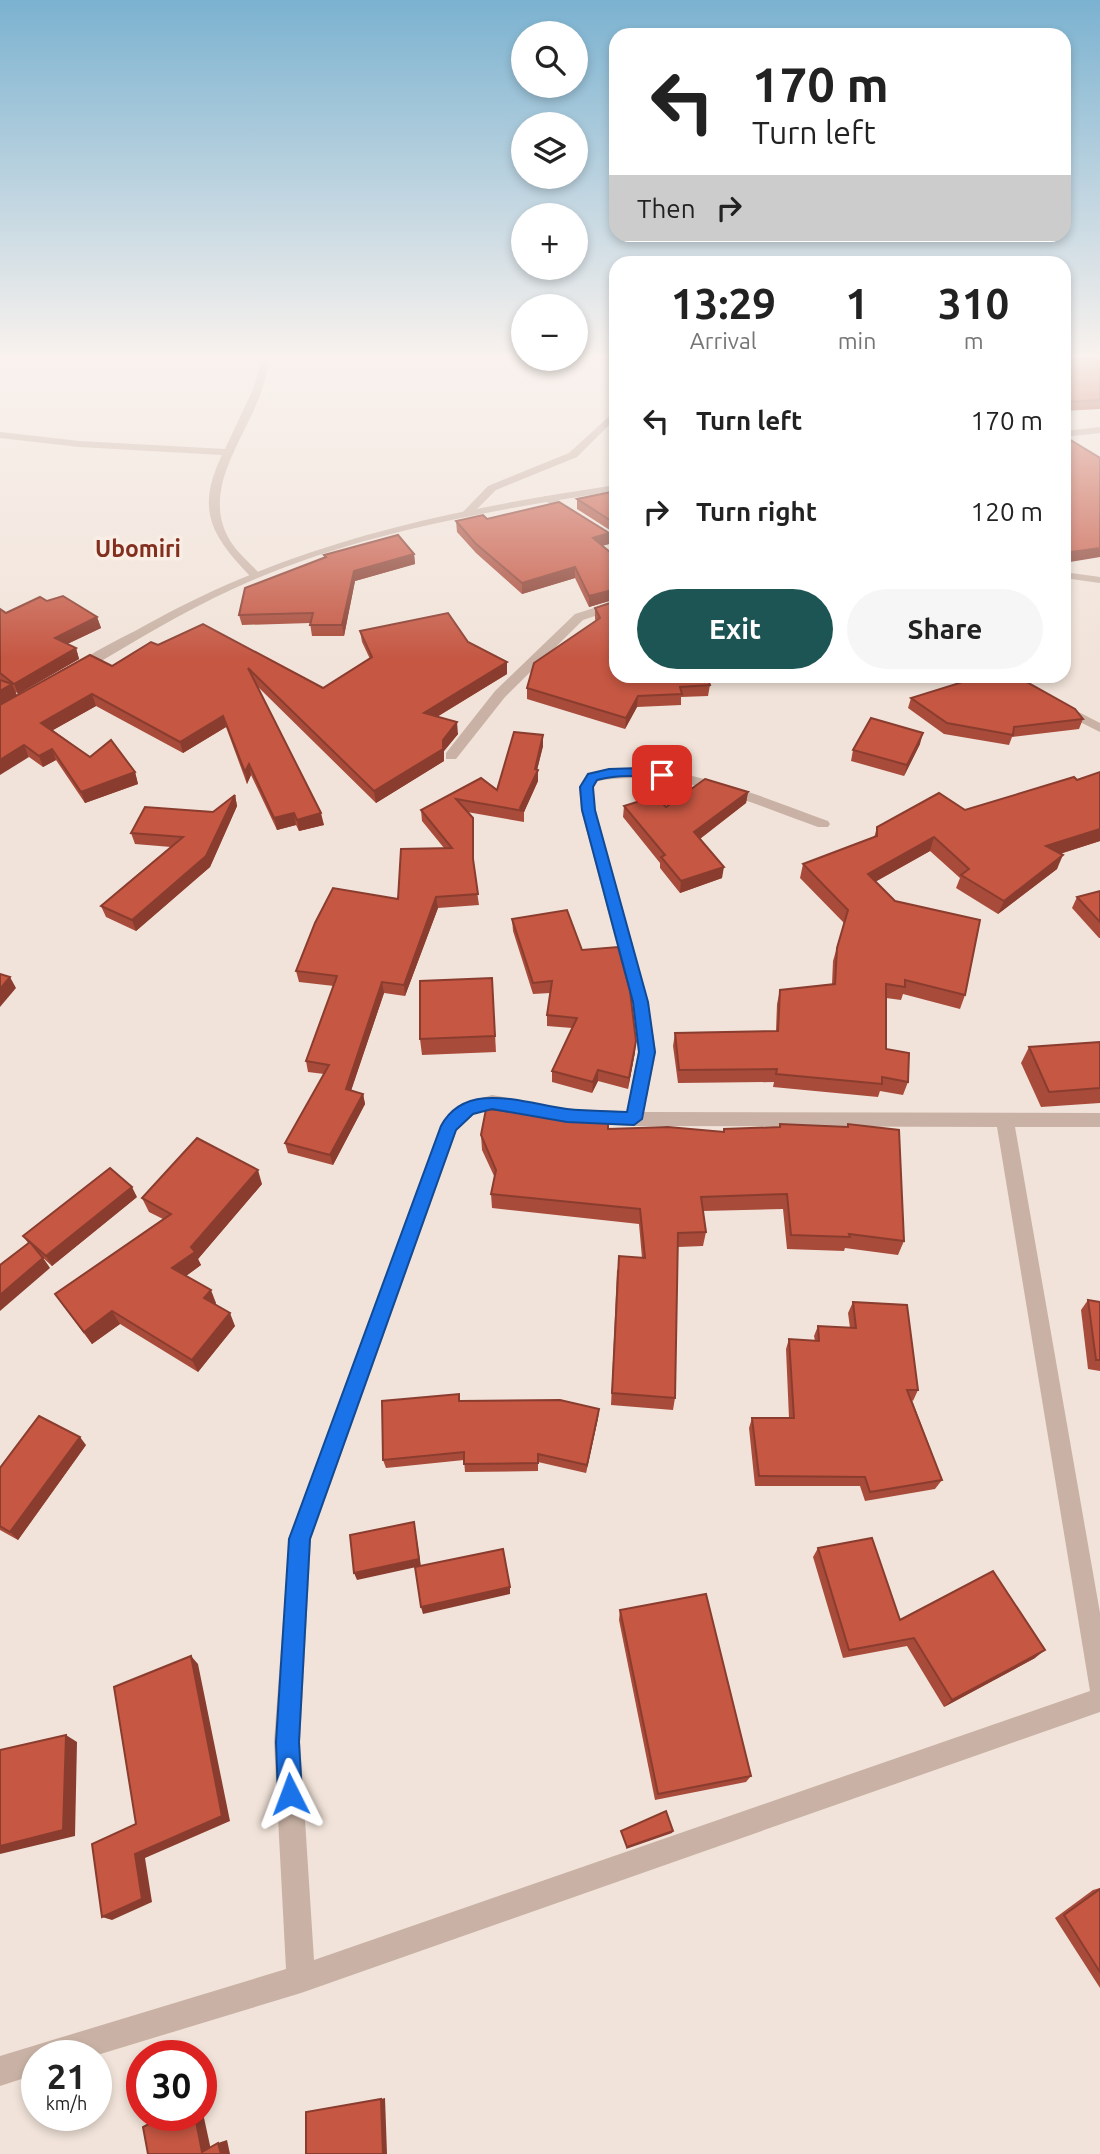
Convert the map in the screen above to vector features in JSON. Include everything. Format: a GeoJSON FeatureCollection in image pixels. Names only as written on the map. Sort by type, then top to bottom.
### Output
{"type":"FeatureCollection","features":[{"type":"Feature","properties":{"kind":"street"},"geometry":{"type":"LineString","coordinates":[[224,459],[216,482],[214,518],[233,558],[254,575]]}},
{"type":"Feature","properties":{"kind":"street"},"geometry":{"type":"LineString","coordinates":[[468,512],[492,488],[564,459]]}},
{"type":"Feature","properties":{"kind":"street"},"geometry":{"type":"LineString","coordinates":[[67,675],[172,616],[254,575],[376,534],[468,512],[609,489]]}},
{"type":"Feature","properties":{"kind":"street"},"geometry":{"type":"LineString","coordinates":[[548,498],[609,537]]}},
{"type":"Feature","properties":{"kind":"street"},"geometry":{"type":"LineString","coordinates":[[1071,576],[1100,580]]}},
{"type":"Feature","properties":{"kind":"street"},"geometry":{"type":"LineString","coordinates":[[451,756],[500,694],[579,617],[609,607]]}},
{"type":"Feature","properties":{"kind":"street"},"geometry":{"type":"LineString","coordinates":[[1053,702],[1100,728]]}},
{"type":"Feature","properties":{"kind":"street"},"geometry":{"type":"LineString","coordinates":[[634,1119],[647,1052],[640,1002],[589,810],[586,787],[593,777],[640,771],[708,783],[823,824]]}},
{"type":"Feature","properties":{"kind":"street"},"geometry":{"type":"LineString","coordinates":[[300,1979],[287,1742],[300,1539],[449,1126],[468,1109],[492,1102],[567,1115],[634,1119],[1005,1122],[1100,1120]]}},
{"type":"Feature","properties":{"kind":"street"},"geometry":{"type":"LineString","coordinates":[[1005,1122],[1100,1684]]}},
{"type":"Feature","properties":{"kind":"street"},"geometry":{"type":"LineString","coordinates":[[100,2040],[300,1979],[1100,1700]]}},
{"type":"Feature","properties":{"kind":"street"},"geometry":{"type":"LineString","coordinates":[[0,2071],[21,2064]]}},
{"type":"Feature","properties":{"kind":"building"},"geometry":{"type":"Polygon","coordinates":[[[1071,459],[1100,459],[1100,548],[1071,552],[1071,459]]]}},
{"type":"Feature","properties":{"kind":"building"},"geometry":{"type":"Polygon","coordinates":[[[609,492],[609,520],[577,499],[609,492]]]}},
{"type":"Feature","properties":{"kind":"building"},"geometry":{"type":"Polygon","coordinates":[[[559,502],[609,533],[593,538],[609,551],[609,591],[589,596],[575,567],[522,583],[475,543],[456,521],[483,515],[487,519],[559,502]]]}},
{"type":"Feature","properties":{"kind":"building"},"geometry":{"type":"Polygon","coordinates":[[[398,535],[414,554],[354,571],[342,625],[310,625],[313,613],[239,615],[245,588],[326,557],[324,555],[398,535]]]}},
{"type":"Feature","properties":{"kind":"building"},"geometry":{"type":"Polygon","coordinates":[[[63,596],[97,617],[55,638],[76,648],[14,684],[0,673],[0,609],[6,613],[40,597],[47,601],[63,596]]]}},
{"type":"Feature","properties":{"kind":"building"},"geometry":{"type":"Polygon","coordinates":[[[609,603],[609,683],[710,685],[680,687],[682,694],[638,696],[626,718],[527,688],[534,663],[600,618],[595,608],[609,603]]]}},
{"type":"Feature","properties":{"kind":"building"},"geometry":{"type":"Polygon","coordinates":[[[448,613],[468,642],[507,662],[424,713],[457,722],[443,740],[443,749],[374,791],[248,668],[321,813],[297,820],[294,813],[274,818],[249,764],[245,772],[223,716],[180,742],[92,694],[41,723],[90,757],[111,740],[135,772],[81,792],[52,749],[39,756],[24,745],[0,760],[0,705],[90,655],[112,666],[151,642],[158,645],[203,624],[323,688],[372,657],[360,631],[448,613]]]}},
{"type":"Feature","properties":{"kind":"building"},"geometry":{"type":"Polygon","coordinates":[[[0,680],[12,684],[0,691],[0,680]]]}},
{"type":"Feature","properties":{"kind":"building"},"geometry":{"type":"Polygon","coordinates":[[[959,683],[1029,683],[1075,709],[1083,719],[1014,727],[1013,735],[947,723],[911,698],[959,683]]]}},
{"type":"Feature","properties":{"kind":"building"},"geometry":{"type":"Polygon","coordinates":[[[871,718],[923,733],[907,765],[853,750],[871,718]]]}},
{"type":"Feature","properties":{"kind":"building"},"geometry":{"type":"Polygon","coordinates":[[[514,732],[543,735],[535,769],[538,770],[520,808],[524,811],[456,799],[473,818],[473,859],[478,894],[436,897],[404,985],[382,982],[346,1089],[363,1094],[330,1155],[285,1143],[329,1065],[306,1061],[337,976],[296,971],[315,923],[333,888],[398,899],[401,849],[452,848],[421,810],[481,778],[497,790],[514,732]]]}},
{"type":"Feature","properties":{"kind":"building"},"geometry":{"type":"Polygon","coordinates":[[[1100,772],[1100,829],[1046,846],[1063,855],[1004,901],[961,875],[969,869],[934,837],[868,874],[895,901],[980,920],[965,995],[905,980],[905,987],[886,984],[886,1049],[909,1053],[908,1082],[882,1077],[882,1084],[776,1074],[777,1069],[679,1070],[675,1033],[778,1031],[780,990],[835,984],[837,948],[848,910],[803,864],[877,836],[877,827],[939,793],[965,810],[1074,777],[1077,780],[1100,772]]]}},
{"type":"Feature","properties":{"kind":"building"},"geometry":{"type":"Polygon","coordinates":[[[705,779],[748,792],[694,832],[724,867],[681,881],[661,857],[665,855],[624,806],[656,796],[666,807],[705,779]]]}},
{"type":"Feature","properties":{"kind":"building"},"geometry":{"type":"Polygon","coordinates":[[[235,795],[206,856],[132,920],[101,906],[183,837],[131,833],[145,807],[213,812],[235,795]]]}},
{"type":"Feature","properties":{"kind":"building"},"geometry":{"type":"Polygon","coordinates":[[[1100,891],[1100,922],[1077,897],[1100,891]]]}},
{"type":"Feature","properties":{"kind":"building"},"geometry":{"type":"Polygon","coordinates":[[[567,910],[582,950],[618,947],[630,991],[636,1041],[629,1078],[598,1070],[593,1082],[552,1071],[577,1018],[547,1015],[552,981],[533,983],[512,919],[567,910]]]}},
{"type":"Feature","properties":{"kind":"building"},"geometry":{"type":"Polygon","coordinates":[[[0,974],[10,977],[0,989],[0,974]]]}},
{"type":"Feature","properties":{"kind":"building"},"geometry":{"type":"Polygon","coordinates":[[[492,978],[495,1036],[420,1039],[420,981],[492,978]]]}},
{"type":"Feature","properties":{"kind":"building"},"geometry":{"type":"Polygon","coordinates":[[[1100,1042],[1100,1088],[1049,1092],[1029,1047],[1100,1042]]]}},
{"type":"Feature","properties":{"kind":"building"},"geometry":{"type":"Polygon","coordinates":[[[486,1109],[608,1121],[608,1129],[668,1127],[724,1132],[724,1129],[780,1127],[780,1124],[848,1127],[848,1124],[899,1130],[904,1241],[849,1234],[850,1237],[791,1235],[787,1194],[701,1197],[706,1232],[678,1233],[675,1398],[612,1393],[619,1256],[645,1258],[640,1209],[491,1194],[496,1170],[481,1135],[486,1109]]]}},
{"type":"Feature","properties":{"kind":"building"},"geometry":{"type":"Polygon","coordinates":[[[197,1138],[258,1170],[191,1247],[195,1252],[172,1268],[211,1290],[204,1298],[230,1313],[192,1360],[112,1311],[84,1332],[55,1294],[171,1214],[142,1198],[197,1138]]]}},
{"type":"Feature","properties":{"kind":"building"},"geometry":{"type":"Polygon","coordinates":[[[110,1168],[132,1187],[46,1256],[23,1236],[110,1168]]]}},
{"type":"Feature","properties":{"kind":"building"},"geometry":{"type":"Polygon","coordinates":[[[30,1242],[43,1258],[0,1295],[0,1265],[30,1242]]]}},
{"type":"Feature","properties":{"kind":"building"},"geometry":{"type":"Polygon","coordinates":[[[1088,1300],[1100,1302],[1100,1360],[1096,1360],[1088,1300]]]}},
{"type":"Feature","properties":{"kind":"building"},"geometry":{"type":"Polygon","coordinates":[[[853,1302],[907,1305],[918,1390],[907,1390],[942,1480],[870,1492],[865,1477],[759,1476],[752,1418],[794,1418],[789,1339],[819,1341],[818,1326],[856,1328],[853,1302]]]}},
{"type":"Feature","properties":{"kind":"building"},"geometry":{"type":"Polygon","coordinates":[[[459,1394],[459,1401],[560,1400],[599,1409],[587,1465],[538,1454],[538,1463],[464,1464],[464,1452],[383,1460],[382,1401],[459,1394]]]}},
{"type":"Feature","properties":{"kind":"building"},"geometry":{"type":"Polygon","coordinates":[[[39,1416],[80,1437],[10,1532],[0,1526],[0,1468],[39,1416]]]}},
{"type":"Feature","properties":{"kind":"building"},"geometry":{"type":"Polygon","coordinates":[[[414,1522],[419,1559],[354,1573],[350,1535],[414,1522]]]}},
{"type":"Feature","properties":{"kind":"building"},"geometry":{"type":"Polygon","coordinates":[[[872,1538],[900,1620],[993,1571],[1045,1650],[952,1700],[914,1638],[849,1650],[818,1548],[872,1538]]]}},
{"type":"Feature","properties":{"kind":"building"},"geometry":{"type":"Polygon","coordinates":[[[503,1549],[510,1587],[421,1607],[415,1567],[503,1549]]]}},
{"type":"Feature","properties":{"kind":"building"},"geometry":{"type":"Polygon","coordinates":[[[706,1594],[751,1776],[658,1794],[620,1610],[706,1594]]]}},
{"type":"Feature","properties":{"kind":"building"},"geometry":{"type":"Polygon","coordinates":[[[191,1656],[222,1816],[135,1854],[142,1899],[102,1917],[92,1844],[136,1824],[114,1687],[191,1656]]]}},
{"type":"Feature","properties":{"kind":"building"},"geometry":{"type":"Polygon","coordinates":[[[66,1735],[63,1830],[0,1846],[0,1750],[66,1735]]]}},
{"type":"Feature","properties":{"kind":"building"},"geometry":{"type":"Polygon","coordinates":[[[666,1811],[673,1831],[627,1847],[621,1831],[666,1811]]]}},
{"type":"Feature","properties":{"kind":"building"},"geometry":{"type":"Polygon","coordinates":[[[1100,1889],[1100,1972],[1064,1915],[1100,1889]]]}},
{"type":"Feature","properties":{"kind":"building"},"geometry":{"type":"Polygon","coordinates":[[[381,2099],[383,2154],[306,2154],[306,2112],[381,2099]]]}},
{"type":"Feature","properties":{"kind":"building"},"geometry":{"type":"Polygon","coordinates":[[[144,2131],[198,2131],[202,2152],[218,2143],[221,2154],[148,2154],[144,2131]]]}},
{"type":"Feature","properties":{"kind":"district","name":"Ubomiri"},"geometry":{"type":"Point","coordinates":[138,549]}},
{"type":"Feature","properties":{"kind":"route"},"geometry":{"type":"LineString","coordinates":[[290,1794],[287,1742],[300,1539],[449,1126],[468,1109],[492,1102],[567,1115],[634,1119],[647,1052],[640,1002],[589,810],[586,787],[593,777],[609,773],[640,771],[662,775]]}}]}
